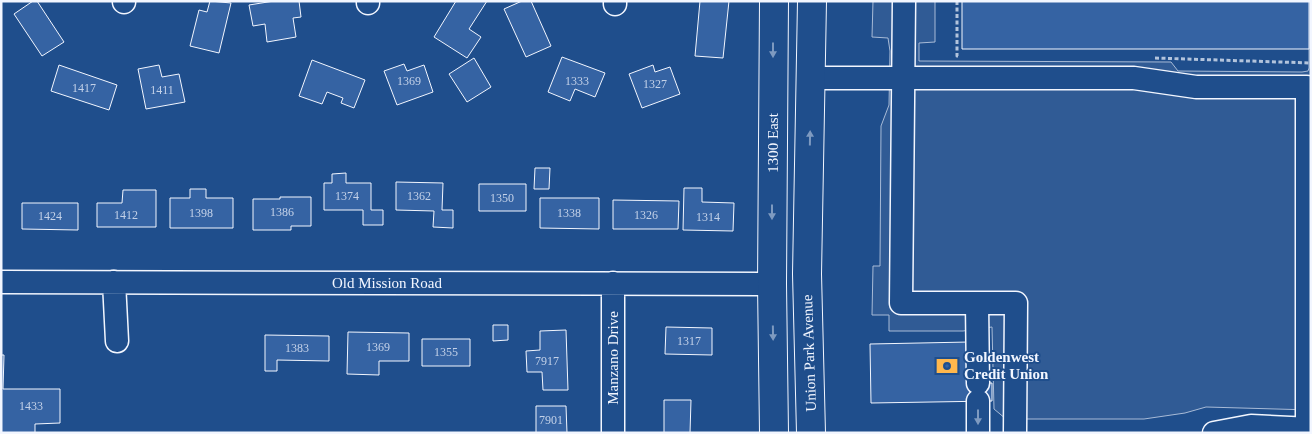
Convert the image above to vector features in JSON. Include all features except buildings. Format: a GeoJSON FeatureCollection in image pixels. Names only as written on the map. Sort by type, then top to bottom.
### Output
{"type":"FeatureCollection","features":[{"type":"Feature","properties":{"kind":"main road","name":"1300 East"},"geometry":{"type":"LineString","coordinates":[[772,284],[774,1]]}},
{"type":"Feature","properties":{"kind":"main road"},"geometry":{"type":"LineString","coordinates":[[811,78],[812,1]]}},
{"type":"Feature","properties":{"kind":"main road","name":"Union Park Avenue"},"geometry":{"type":"LineString","coordinates":[[811,78],[807,274],[812,433]]}},
{"type":"Feature","properties":{"kind":"main road"},"geometry":{"type":"LineString","coordinates":[[772,284],[774,433]]}},
{"type":"Feature","properties":{"kind":"street"},"geometry":{"type":"LineString","coordinates":[[904,1],[901,303],[1016,303],[1015,433]]}},
{"type":"Feature","properties":{"kind":"street"},"geometry":{"type":"LineString","coordinates":[[811,78],[1134,78],[1196,87],[1309,85],[1309,428],[1251,426],[1214,433]]}},
{"type":"Feature","properties":{"kind":"street","name":"Old Mission Road"},"geometry":{"type":"LineString","coordinates":[[1,282],[772,284]]}},
{"type":"Feature","properties":{"kind":"street"},"geometry":{"type":"LineString","coordinates":[[114,282],[117,341]]}},
{"type":"Feature","properties":{"kind":"street","name":"Manzano Drive"},"geometry":{"type":"LineString","coordinates":[[613,283],[613,433]]}},
{"type":"Feature","properties":{"kind":"street"},"geometry":{"type":"LineString","coordinates":[[978,303],[978,433]]}},
{"type":"Feature","properties":{"kind":"path"},"geometry":{"type":"LineString","coordinates":[[957,1],[957,56],[966,56]]}},
{"type":"Feature","properties":{"kind":"path"},"geometry":{"type":"LineString","coordinates":[[1152,58],[1311,63]]}},
{"type":"Feature","properties":{"kind":"shaded area"},"geometry":{"type":"Polygon","coordinates":[[[873,1],[935,1],[935,42],[919,43],[919,61],[1171,62],[1178,71],[1302,72],[1308,71],[1309,68],[1309,1],[1311,1],[1311,410],[1206,407],[1185,413],[1144,419],[1006,419],[994,409],[992,327],[963,331],[889,331],[889,315],[872,315],[873,266],[880,266],[881,126],[889,105],[890,51],[888,38],[872,37],[873,1]]]}},
{"type":"Feature","properties":{"kind":"place","name":"Goldenwest Credit Union"},"geometry":{"type":"Point","coordinates":[947,366]}}]}
